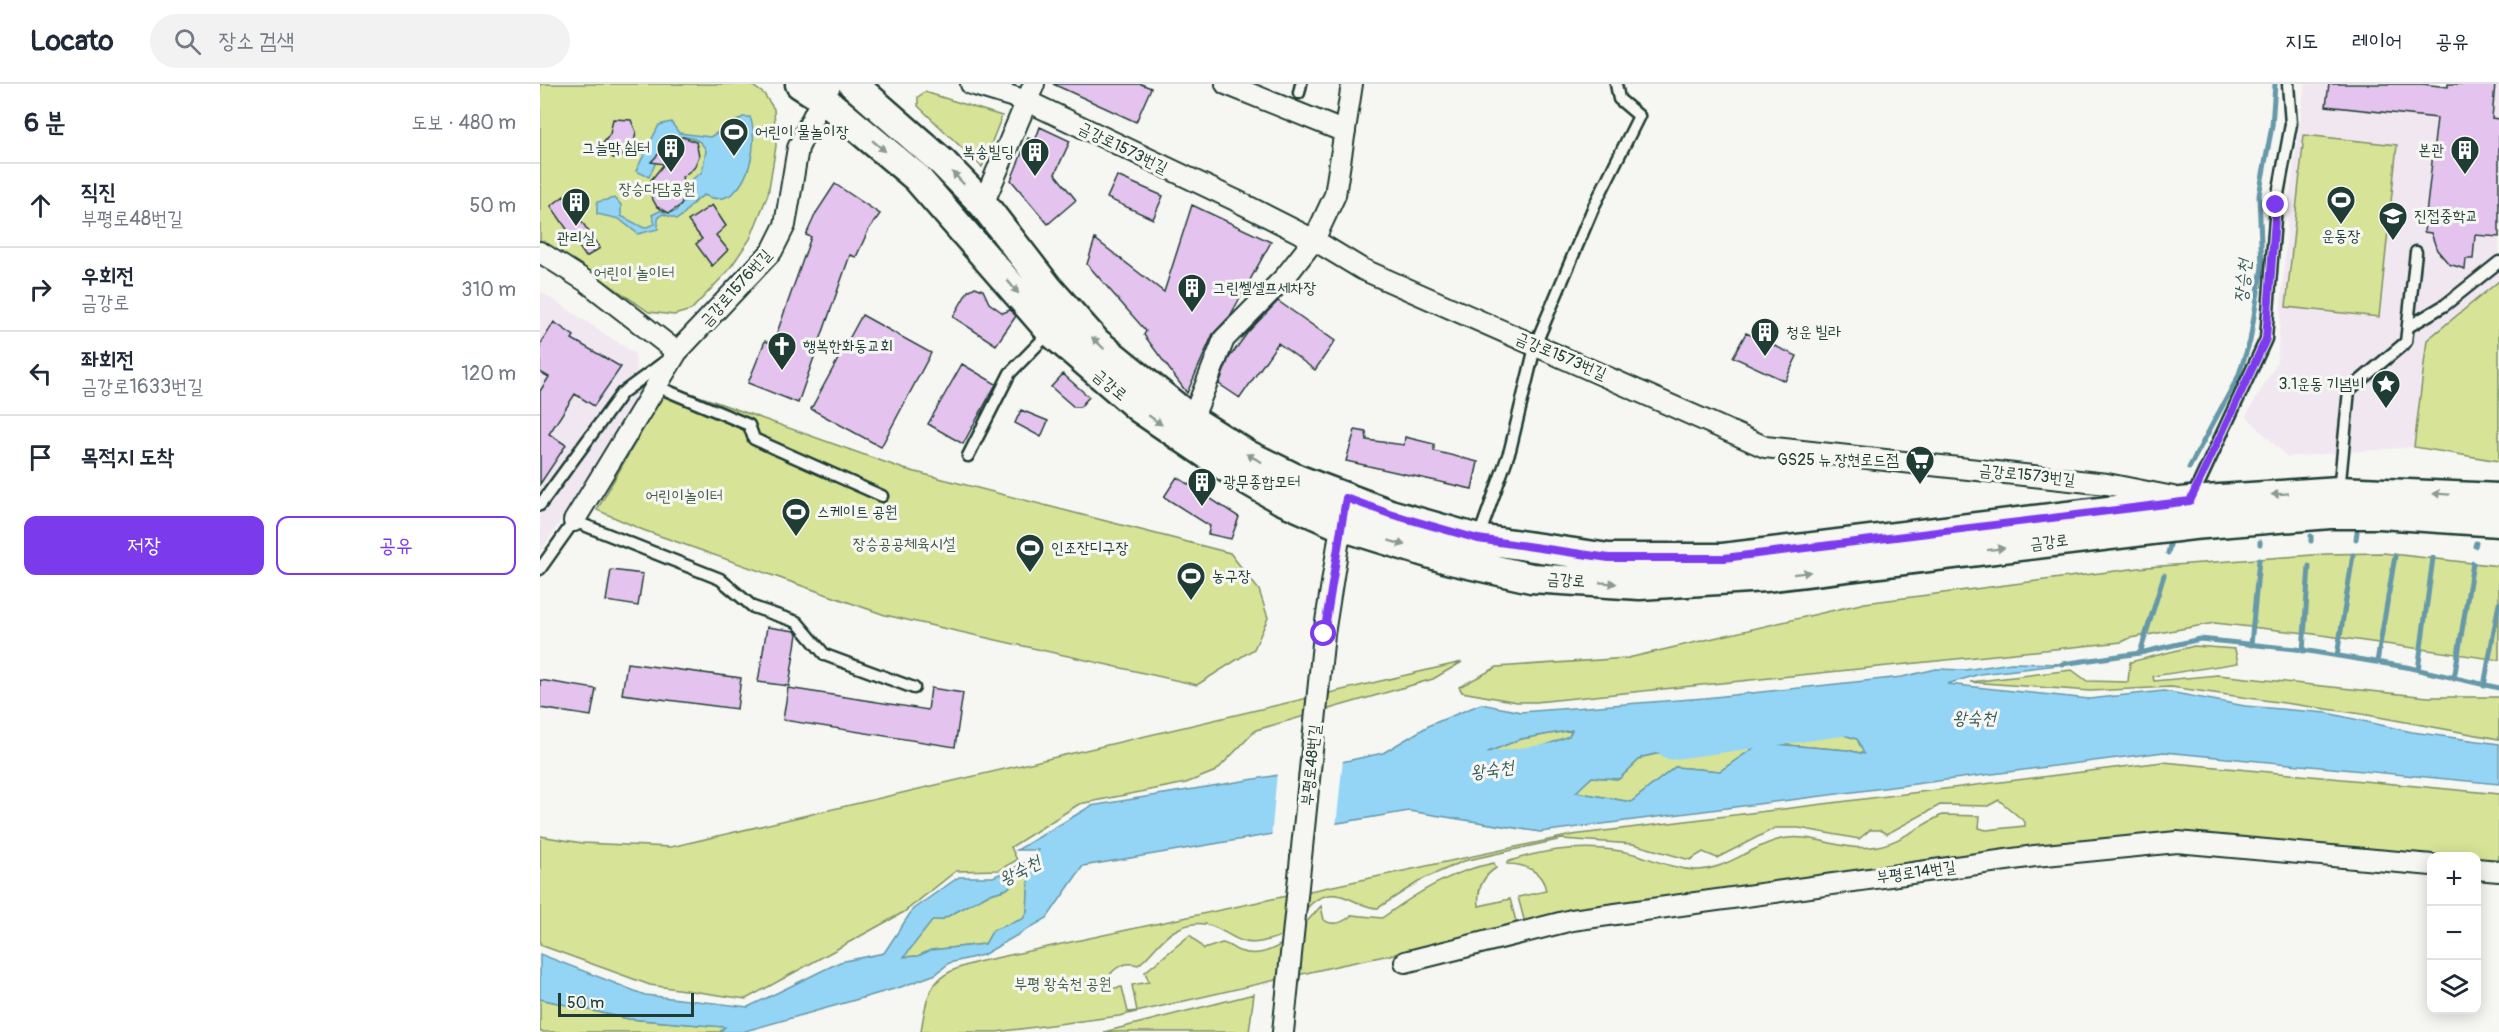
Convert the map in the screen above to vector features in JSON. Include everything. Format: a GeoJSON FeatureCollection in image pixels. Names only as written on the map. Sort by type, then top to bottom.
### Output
{"type":"FeatureCollection","features":[{"type":"Feature","properties":{"kind":"main road","name":"금강로"},"geometry":{"type":"LineString","coordinates":[[853,84],[943,163],[983,204],[1048,288],[1096,342],[1192,420],[1248,455],[1298,479],[1390,514],[1478,539],[1609,558],[1724,558],[2190,501],[2339,491],[2499,498]]}},
{"type":"Feature","properties":{"kind":"main road","name":"금강로"},"geometry":{"type":"LineString","coordinates":[[818,88],[916,177],[1051,332],[1123,396],[1184,441],[1282,500],[1341,525],[1451,560],[1532,578],[1640,585],[1765,577],[2193,525],[2330,514],[2390,514],[2499,522]]}},
{"type":"Feature","properties":{"kind":"street","name":"금강로1573번길"},"geometry":{"type":"LineString","coordinates":[[970,84],[1030,93],[1314,240],[1362,268],[1499,331],[1536,343],[1765,447],[2107,484],[2190,501]]}},
{"type":"Feature","properties":{"kind":"street"},"geometry":{"type":"LineString","coordinates":[[1226,84],[1345,132]]}},
{"type":"Feature","properties":{"kind":"street"},"geometry":{"type":"LineString","coordinates":[[1192,420],[1224,339],[1285,277],[1314,240],[1335,195],[1352,84]]}},
{"type":"Feature","properties":{"kind":"street","name":"금강로1576번길"},"geometry":{"type":"LineString","coordinates":[[574,521],[677,352],[772,251],[785,225],[798,148],[818,88]]}},
{"type":"Feature","properties":{"kind":"street"},"geometry":{"type":"LineString","coordinates":[[983,204],[1030,93]]}},
{"type":"Feature","properties":{"kind":"street"},"geometry":{"type":"LineString","coordinates":[[540,252],[587,282],[677,352]]}},
{"type":"Feature","properties":{"kind":"street","name":"부평로48번길"},"geometry":{"type":"LineString","coordinates":[[1282,1032],[1324,634],[1346,498]]}},
{"type":"Feature","properties":{"kind":"street","name":"부평로14번길"},"geometry":{"type":"LineString","coordinates":[[1405,962],[1572,920],[2035,856],[2177,842],[2427,865]]}},
{"type":"Feature","properties":{"kind":"street"},"geometry":{"type":"LineString","coordinates":[[2481,869],[2499,871]]}},
{"type":"Feature","properties":{"kind":"lane"},"geometry":{"type":"LineString","coordinates":[[1478,539],[1510,450],[1536,343],[1594,206],[1639,116],[1619,99],[1616,84]]}},
{"type":"Feature","properties":{"kind":"lane"},"geometry":{"type":"LineString","coordinates":[[2190,501],[2266,339],[2276,205],[2291,124],[2288,84]]}},
{"type":"Feature","properties":{"kind":"lane"},"geometry":{"type":"LineString","coordinates":[[2339,491],[2349,390],[2406,342],[2416,252]]}},
{"type":"Feature","properties":{"kind":"lane"},"geometry":{"type":"LineString","coordinates":[[2408,327],[2445,305],[2499,262]]}},
{"type":"Feature","properties":{"kind":"lane"},"geometry":{"type":"LineString","coordinates":[[968,456],[1010,373],[1051,332]]}},
{"type":"Feature","properties":{"kind":"lane"},"geometry":{"type":"LineString","coordinates":[[540,505],[622,393],[677,352]]}},
{"type":"Feature","properties":{"kind":"lane"},"geometry":{"type":"LineString","coordinates":[[656,386],[749,425],[754,440],[882,496]]}},
{"type":"Feature","properties":{"kind":"lane"},"geometry":{"type":"LineString","coordinates":[[574,521],[720,579],[753,607],[797,622],[825,655],[914,688]]}},
{"type":"Feature","properties":{"kind":"lane","name":"금강로1576번길"},"geometry":{"type":"LineString","coordinates":[[540,569],[574,521]]}},
{"type":"Feature","properties":{"kind":"shaded area","name":"진접중학교"},"geometry":{"type":"Polygon","coordinates":[[[2305,84],[2499,84],[2499,281],[2427,340],[2414,447],[2287,457],[2246,416],[2277,362],[2289,201],[2305,84]]]}},
{"type":"Feature","properties":{"kind":"shaded area"},"geometry":{"type":"Polygon","coordinates":[[[540,291],[635,354],[639,402],[540,552],[540,291]]]}},
{"type":"Feature","properties":{"kind":"green space","name":"장승다담공원"},"geometry":{"type":"Polygon","coordinates":[[[540,84],[750,84],[764,94],[774,109],[776,146],[768,194],[750,239],[728,271],[691,310],[674,315],[649,312],[598,277],[540,244],[540,84]]]}},
{"type":"Feature","properties":{"kind":"green space"},"geometry":{"type":"Polygon","coordinates":[[[925,92],[1002,116],[982,167],[918,106],[918,97],[925,92]]]}},
{"type":"Feature","properties":{"kind":"green space","name":"운동장"},"geometry":{"type":"Polygon","coordinates":[[[2304,135],[2397,145],[2379,317],[2286,307],[2304,135]]]}},
{"type":"Feature","properties":{"kind":"green space"},"geometry":{"type":"Polygon","coordinates":[[[2499,281],[2499,461],[2414,447],[2427,340],[2499,281]]]}},
{"type":"Feature","properties":{"kind":"green space","name":"장승공공체육시설"},"geometry":{"type":"Polygon","coordinates":[[[668,385],[904,469],[1230,553],[1259,590],[1268,618],[1254,649],[1197,685],[885,615],[643,530],[597,510],[668,385]]]}},
{"type":"Feature","properties":{"kind":"green space"},"geometry":{"type":"Polygon","coordinates":[[[2383,553],[2499,566],[2499,660],[2314,634],[2215,623],[2130,638],[2122,642],[1536,702],[1517,702],[1462,692],[1459,687],[1497,667],[1628,658],[1865,603],[2147,567],[2326,554],[2383,553]]]}},
{"type":"Feature","properties":{"kind":"green space"},"geometry":{"type":"Polygon","coordinates":[[[2194,646],[2235,649],[2238,663],[2153,676],[2154,681],[2218,675],[2428,697],[2499,697],[2499,739],[2362,714],[2171,687],[2090,691],[1970,682],[2072,670],[2087,681],[2128,682],[2130,662],[2194,646]]]}},
{"type":"Feature","properties":{"kind":"green space"},"geometry":{"type":"Polygon","coordinates":[[[1462,662],[1433,679],[1256,730],[1216,771],[1186,783],[1079,804],[1011,847],[1017,860],[999,870],[956,871],[904,912],[746,999],[650,985],[540,945],[540,836],[582,843],[671,847],[1462,662]]]}},
{"type":"Feature","properties":{"kind":"green space"},"geometry":{"type":"Polygon","coordinates":[[[1795,720],[1857,739],[1865,754],[1847,750],[1761,743],[1720,771],[1675,767],[1631,802],[1575,792],[1592,777],[1619,779],[1642,757],[1697,745],[1748,723],[1795,720]]]}},
{"type":"Feature","properties":{"kind":"green space"},"geometry":{"type":"Polygon","coordinates":[[[1572,730],[1569,736],[1543,747],[1605,743],[1535,778],[1493,779],[1488,752],[1521,739],[1572,730]]]}},
{"type":"Feature","properties":{"kind":"green space","name":"부평 왕숙천 공원"},"geometry":{"type":"Polygon","coordinates":[[[2163,762],[2499,794],[2499,862],[2481,860],[2481,852],[2427,852],[2427,856],[2147,838],[1828,874],[1645,903],[1341,965],[1119,1016],[997,1032],[921,1032],[927,1002],[936,983],[953,970],[982,961],[1572,835],[2163,762]],[[1999,800],[1988,806],[1940,805],[1887,834],[1880,830],[1870,830],[1859,839],[1799,828],[1775,828],[1717,858],[1703,852],[1690,860],[1633,844],[1562,839],[1464,861],[1423,879],[1378,908],[1339,895],[1325,896],[1307,908],[1288,931],[1260,942],[1249,943],[1239,940],[1211,926],[1188,925],[1169,935],[1138,965],[1126,964],[1116,969],[1109,977],[1108,989],[1122,987],[1128,1012],[1137,1011],[1132,985],[1149,982],[1145,972],[1190,935],[1204,949],[1222,943],[1239,951],[1264,952],[1286,941],[1321,906],[1324,920],[1331,923],[1342,922],[1352,915],[1382,918],[1449,877],[1494,863],[1496,868],[1487,875],[1482,884],[1479,906],[1510,899],[1517,925],[1525,923],[1518,897],[1546,891],[1544,884],[1532,870],[1520,865],[1507,864],[1507,862],[1538,853],[1555,850],[1605,849],[1622,851],[1695,870],[1718,866],[1770,842],[1792,837],[1860,848],[1881,846],[1899,839],[1942,815],[1980,816],[1979,828],[1986,830],[2025,826],[2025,822],[1999,800]]]}},
{"type":"Feature","properties":{"kind":"green space"},"geometry":{"type":"Polygon","coordinates":[[[1020,875],[1029,875],[1027,913],[1023,919],[993,930],[985,944],[931,950],[918,956],[903,957],[933,919],[941,920],[987,895],[1007,889],[1020,875]]]}},
{"type":"Feature","properties":{"kind":"green space"},"geometry":{"type":"Polygon","coordinates":[[[1254,994],[1249,1032],[1104,1032],[1254,994]]]}},
{"type":"Feature","properties":{"kind":"green space"},"geometry":{"type":"Polygon","coordinates":[[[540,999],[629,1019],[726,1027],[720,1032],[540,1032],[540,999]]]}},
{"type":"Feature","properties":{"kind":"water"},"geometry":{"type":"Polygon","coordinates":[[[743,117],[750,117],[753,129],[751,159],[739,186],[730,195],[718,198],[704,195],[677,219],[663,214],[658,217],[658,229],[638,234],[619,219],[597,214],[597,202],[615,198],[621,205],[621,216],[644,228],[655,224],[652,215],[660,211],[669,213],[676,211],[694,190],[691,180],[702,172],[706,151],[695,139],[678,137],[667,139],[649,177],[636,171],[659,125],[671,122],[679,133],[710,137],[743,117]]]}},
{"type":"Feature","properties":{"kind":"water"},"geometry":{"type":"Polygon","coordinates":[[[2011,663],[2067,664],[1980,674],[1947,684],[2089,699],[2164,691],[2245,706],[2327,713],[2412,732],[2499,744],[2499,784],[2164,752],[1540,832],[1409,811],[1083,866],[1047,918],[983,955],[949,963],[936,974],[901,987],[742,1032],[720,1032],[725,1027],[629,1019],[540,999],[540,954],[645,995],[748,1007],[840,962],[884,953],[913,909],[959,877],[993,877],[1029,861],[1039,850],[1017,850],[1091,806],[1291,773],[1383,753],[1430,725],[1481,704],[1521,712],[1705,698],[1902,677],[1936,669],[1965,670],[2011,663]],[[1796,720],[1748,723],[1697,745],[1642,757],[1619,779],[1592,777],[1576,792],[1631,802],[1675,767],[1720,771],[1761,743],[1847,750],[1864,754],[1857,739],[1796,720]],[[1572,730],[1521,739],[1488,752],[1493,779],[1512,776],[1537,778],[1559,765],[1600,749],[1604,743],[1541,747],[1569,736],[1572,730]],[[1020,875],[1007,889],[987,895],[941,920],[933,920],[904,957],[918,956],[931,950],[985,944],[993,930],[1023,919],[1027,912],[1029,876],[1020,875]]]}},
{"type":"Feature","properties":{"kind":"pier"},"geometry":{"type":"Polygon","coordinates":[[[1343,759],[1336,827],[1271,839],[1277,772],[1343,759]]]}},
{"type":"Feature","properties":{"kind":"building"},"geometry":{"type":"Polygon","coordinates":[[[1053,84],[1141,84],[1151,88],[1136,122],[1053,84]]]}},
{"type":"Feature","properties":{"kind":"building","name":"본관"},"geometry":{"type":"Polygon","coordinates":[[[2329,84],[2422,84],[2448,87],[2448,84],[2495,84],[2492,118],[2499,119],[2499,237],[2475,235],[2473,259],[2466,259],[2465,269],[2449,264],[2437,250],[2431,233],[2424,232],[2437,118],[2326,106],[2329,84]]]}},
{"type":"Feature","properties":{"kind":"building"},"geometry":{"type":"Polygon","coordinates":[[[613,119],[631,120],[636,132],[634,143],[620,158],[613,158],[602,145],[610,134],[613,119]]]}},
{"type":"Feature","properties":{"kind":"building","name":"복송빌딩"},"geometry":{"type":"Polygon","coordinates":[[[1040,127],[1070,141],[1055,174],[1076,200],[1048,224],[1011,180],[1028,138],[1035,141],[1040,127]]]}},
{"type":"Feature","properties":{"kind":"building","name":"그늘막 쉼터"},"geometry":{"type":"Polygon","coordinates":[[[683,137],[696,142],[699,156],[694,168],[682,177],[685,190],[681,205],[669,213],[657,207],[651,196],[651,180],[664,164],[651,162],[670,142],[683,137]]]}},
{"type":"Feature","properties":{"kind":"building"},"geometry":{"type":"Polygon","coordinates":[[[1117,176],[1163,196],[1153,219],[1107,198],[1117,176]]]}},
{"type":"Feature","properties":{"kind":"building"},"geometry":{"type":"Polygon","coordinates":[[[835,184],[880,214],[869,229],[856,257],[850,255],[798,403],[748,383],[765,341],[773,344],[811,237],[806,235],[816,213],[835,184]]]}},
{"type":"Feature","properties":{"kind":"building"},"geometry":{"type":"Polygon","coordinates":[[[564,196],[600,248],[586,257],[551,206],[564,196]]]}},
{"type":"Feature","properties":{"kind":"building"},"geometry":{"type":"Polygon","coordinates":[[[712,205],[726,226],[716,235],[728,250],[712,266],[696,244],[702,239],[688,221],[712,205]]]}},
{"type":"Feature","properties":{"kind":"building","name":"그린쎌셀프세차장"},"geometry":{"type":"Polygon","coordinates":[[[1192,205],[1271,242],[1230,316],[1213,334],[1187,393],[1144,335],[1146,331],[1087,264],[1095,239],[1164,292],[1192,205]]]}},
{"type":"Feature","properties":{"kind":"building"},"geometry":{"type":"Polygon","coordinates":[[[975,287],[983,290],[989,303],[1003,313],[1010,310],[1016,316],[996,345],[953,317],[968,291],[975,287]]]}},
{"type":"Feature","properties":{"kind":"building"},"geometry":{"type":"Polygon","coordinates":[[[1278,301],[1335,341],[1315,370],[1278,343],[1240,398],[1219,384],[1229,358],[1248,332],[1278,301]]]}},
{"type":"Feature","properties":{"kind":"building"},"geometry":{"type":"Polygon","coordinates":[[[862,315],[931,353],[881,447],[811,409],[862,315]]]}},
{"type":"Feature","properties":{"kind":"building"},"geometry":{"type":"Polygon","coordinates":[[[554,322],[574,336],[572,339],[621,367],[594,406],[575,394],[549,434],[566,445],[540,484],[540,391],[549,377],[540,372],[540,345],[554,322]]]}},
{"type":"Feature","properties":{"kind":"building","name":"청운 빌라"},"geometry":{"type":"Polygon","coordinates":[[[1746,333],[1797,356],[1785,381],[1733,357],[1746,333]]]}},
{"type":"Feature","properties":{"kind":"building"},"geometry":{"type":"Polygon","coordinates":[[[962,364],[996,384],[963,444],[928,424],[962,364]]]}},
{"type":"Feature","properties":{"kind":"building"},"geometry":{"type":"Polygon","coordinates":[[[1063,374],[1089,397],[1080,407],[1074,407],[1051,387],[1063,374]]]}},
{"type":"Feature","properties":{"kind":"building"},"geometry":{"type":"Polygon","coordinates":[[[1021,410],[1048,421],[1041,437],[1015,423],[1021,410]]]}},
{"type":"Feature","properties":{"kind":"building"},"geometry":{"type":"Polygon","coordinates":[[[1355,430],[1366,432],[1367,440],[1404,445],[1405,437],[1434,444],[1434,451],[1478,462],[1472,489],[1346,461],[1355,430]]]}},
{"type":"Feature","properties":{"kind":"building","name":"광무종합모터"},"geometry":{"type":"Polygon","coordinates":[[[1177,477],[1239,517],[1231,539],[1208,534],[1210,526],[1164,497],[1177,477]]]}},
{"type":"Feature","properties":{"kind":"building"},"geometry":{"type":"Polygon","coordinates":[[[611,570],[643,574],[638,606],[606,601],[611,570]]]}},
{"type":"Feature","properties":{"kind":"building"},"geometry":{"type":"Polygon","coordinates":[[[767,627],[795,631],[797,634],[789,686],[758,682],[767,627]]]}},
{"type":"Feature","properties":{"kind":"building"},"geometry":{"type":"Polygon","coordinates":[[[627,663],[741,678],[737,709],[622,694],[627,663]]]}},
{"type":"Feature","properties":{"kind":"building"},"geometry":{"type":"Polygon","coordinates":[[[540,680],[596,689],[591,716],[540,708],[540,680]]]}},
{"type":"Feature","properties":{"kind":"building"},"geometry":{"type":"Polygon","coordinates":[[[788,688],[928,710],[931,688],[963,693],[955,747],[783,720],[788,688]]]}},
{"type":"Feature","properties":{"kind":"waterway","name":"장승천"},"geometry":{"type":"LineString","coordinates":[[2189,468],[2238,377],[2250,341],[2262,267],[2259,195],[2272,126],[2275,84]]}},
{"type":"Feature","properties":{"kind":"waterway"},"geometry":{"type":"LineString","coordinates":[[2356,539],[2357,532]]}},
{"type":"Feature","properties":{"kind":"waterway"},"geometry":{"type":"LineString","coordinates":[[2311,536],[2311,541]]}},
{"type":"Feature","properties":{"kind":"waterway","name":"장승천"},"geometry":{"type":"LineString","coordinates":[[2168,553],[2170,545]]}},
{"type":"Feature","properties":{"kind":"waterway"},"geometry":{"type":"LineString","coordinates":[[2337,656],[2353,555]]}},
{"type":"Feature","properties":{"kind":"waterway"},"geometry":{"type":"LineString","coordinates":[[2377,662],[2395,556]]}},
{"type":"Feature","properties":{"kind":"waterway"},"geometry":{"type":"LineString","coordinates":[[2418,670],[2433,558]]}},
{"type":"Feature","properties":{"kind":"waterway"},"geometry":{"type":"LineString","coordinates":[[2251,645],[2259,560]]}},
{"type":"Feature","properties":{"kind":"waterway"},"geometry":{"type":"LineString","coordinates":[[2454,679],[2473,563]]}},
{"type":"Feature","properties":{"kind":"waterway"},"geometry":{"type":"LineString","coordinates":[[2303,651],[2309,566]]}},
{"type":"Feature","properties":{"kind":"waterway","name":"장승천"},"geometry":{"type":"LineString","coordinates":[[2062,664],[2140,653],[2164,575]]}},
{"type":"Feature","properties":{"kind":"waterway"},"geometry":{"type":"LineString","coordinates":[[2484,686],[2499,603]]}},
{"type":"Feature","properties":{"kind":"waterway"},"geometry":{"type":"LineString","coordinates":[[2140,653],[2200,639],[2296,649],[2406,667],[2499,688]]}},
{"type":"Feature","properties":{"kind":"waterway","name":"왕숙천"},"geometry":{"type":"LineString","coordinates":[[1672,743],[1853,718]]}},
{"type":"Feature","properties":{"kind":"waterway","name":"왕숙천"},"geometry":{"type":"LineString","coordinates":[[1446,775],[1624,750]]}},
{"type":"Feature","properties":{"kind":"place","name":"어린이 물놀이장"},"geometry":{"type":"Point","coordinates":[734,158]}},
{"type":"Feature","properties":{"kind":"place","name":"그늘막 쉼터"},"geometry":{"type":"Point","coordinates":[671,174]}},
{"type":"Feature","properties":{"kind":"place","name":"본관"},"geometry":{"type":"Point","coordinates":[2465,176]}},
{"type":"Feature","properties":{"kind":"place","name":"복송빌딩"},"geometry":{"type":"Point","coordinates":[1035,178]}},
{"type":"Feature","properties":{"kind":"place","name":"운동장"},"geometry":{"type":"Point","coordinates":[2341,226]}},
{"type":"Feature","properties":{"kind":"place","name":"관리실"},"geometry":{"type":"Point","coordinates":[576,228]}},
{"type":"Feature","properties":{"kind":"place","name":"진접중학교"},"geometry":{"type":"Point","coordinates":[2393,242]}},
{"type":"Feature","properties":{"kind":"place","name":"그린쎌셀프세차장"},"geometry":{"type":"Point","coordinates":[1192,314]}},
{"type":"Feature","properties":{"kind":"place","name":"청운 빌라"},"geometry":{"type":"Point","coordinates":[1765,358]}},
{"type":"Feature","properties":{"kind":"place","name":"행복한화동교회"},"geometry":{"type":"Point","coordinates":[782,372]}},
{"type":"Feature","properties":{"kind":"place","name":"3.1운동 기념비"},"geometry":{"type":"Point","coordinates":[2386,410]}},
{"type":"Feature","properties":{"kind":"place","name":"GS25 뉴 장현로드점"},"geometry":{"type":"Point","coordinates":[1920,486]}},
{"type":"Feature","properties":{"kind":"place","name":"광무종합모터"},"geometry":{"type":"Point","coordinates":[1202,508]}},
{"type":"Feature","properties":{"kind":"place","name":"스케이트 공원"},"geometry":{"type":"Point","coordinates":[796,538]}},
{"type":"Feature","properties":{"kind":"place","name":"인조잔디구장"},"geometry":{"type":"Point","coordinates":[1030,574]}},
{"type":"Feature","properties":{"kind":"place","name":"농구장"},"geometry":{"type":"Point","coordinates":[1191,602]}},
{"type":"Feature","properties":{"kind":"route"},"geometry":{"type":"LineString","coordinates":[[1324,634],[1346,498],[1390,514],[1478,539],[1609,558],[1724,558],[2025,523],[2190,501],[2266,339],[2276,205]]}},
{"type":"Feature","properties":{"kind":"park label","name":"어린이 놀이터"},"geometry":{"type":"Point","coordinates":[634,273]}},
{"type":"Feature","properties":{"kind":"park label","name":"어린이놀이터"},"geometry":{"type":"Point","coordinates":[684,496]}}]}
